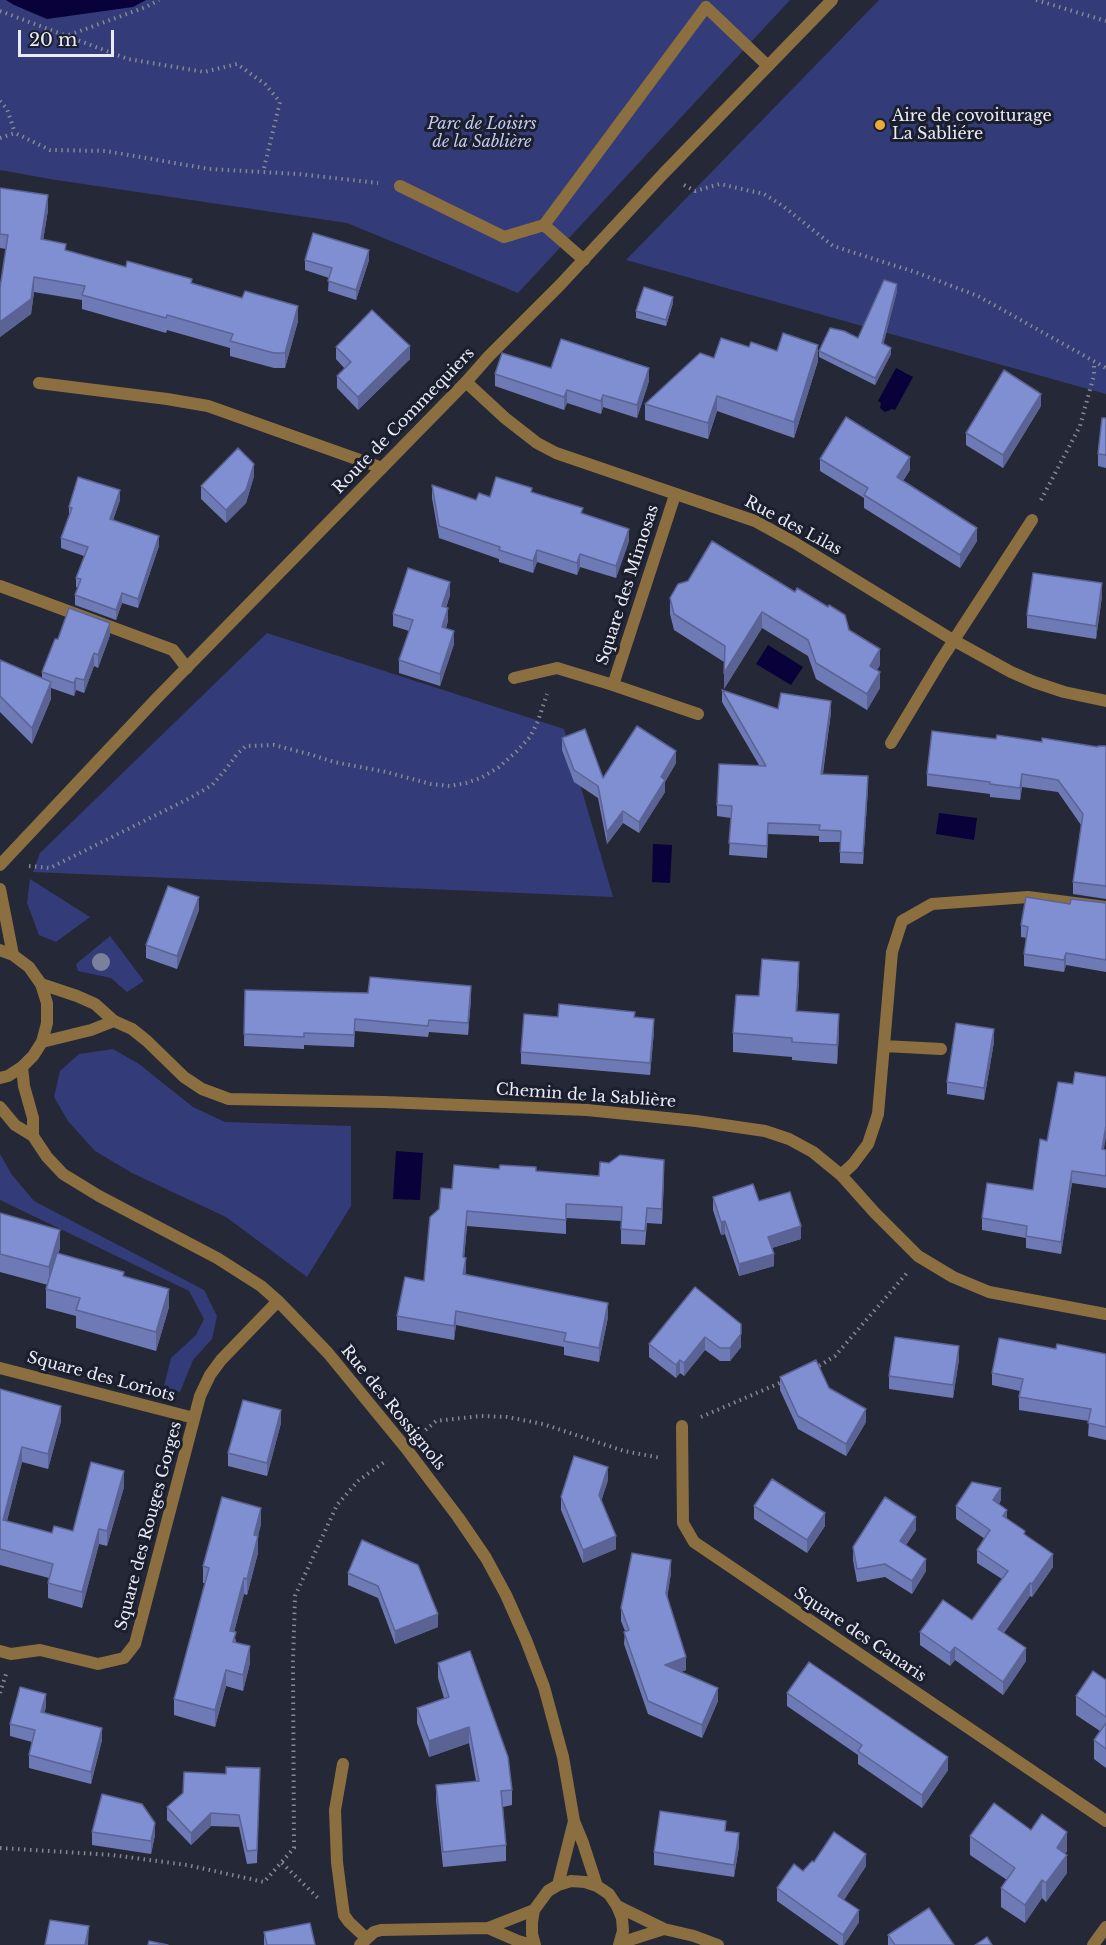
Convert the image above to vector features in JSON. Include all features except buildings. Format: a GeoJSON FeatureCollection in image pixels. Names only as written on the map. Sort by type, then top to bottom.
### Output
{"type":"FeatureCollection","features":[{"type":"Feature","properties":{"kind":"street","name":"Route de Commequiers"},"geometry":{"type":"LineString","coordinates":[[0,865],[832,0]]}},
{"type":"Feature","properties":{"kind":"street"},"geometry":{"type":"LineString","coordinates":[[400,186],[504,237],[544,225],[706,7],[768,66]]}},
{"type":"Feature","properties":{"kind":"street"},"geometry":{"type":"LineString","coordinates":[[544,225],[584,260]]}},
{"type":"Feature","properties":{"kind":"street","name":"Rue des Lilas"},"geometry":{"type":"LineString","coordinates":[[466,382],[505,418],[537,443],[556,453],[755,521],[953,640],[1011,672],[1034,682],[1106,701]]}},
{"type":"Feature","properties":{"kind":"street"},"geometry":{"type":"LineString","coordinates":[[39,383],[208,406],[382,468]]}},
{"type":"Feature","properties":{"kind":"street","name":"Square des Mimosas"},"geometry":{"type":"LineString","coordinates":[[613,685],[675,495]]}},
{"type":"Feature","properties":{"kind":"street"},"geometry":{"type":"LineString","coordinates":[[891,743],[953,640],[1032,520]]}},
{"type":"Feature","properties":{"kind":"street"},"geometry":{"type":"LineString","coordinates":[[0,586],[173,650],[187,668]]}},
{"type":"Feature","properties":{"kind":"street","name":"Square des Mimosas"},"geometry":{"type":"LineString","coordinates":[[514,678],[557,668],[698,714]]}},
{"type":"Feature","properties":{"kind":"street"},"geometry":{"type":"LineString","coordinates":[[0,889],[13,955]]}},
{"type":"Feature","properties":{"kind":"street"},"geometry":{"type":"LineString","coordinates":[[841,1175],[853,1164],[868,1144],[878,1113],[892,952],[902,921],[932,904],[1028,897],[1106,907]]}},
{"type":"Feature","properties":{"kind":"street"},"geometry":{"type":"LineString","coordinates":[[0,950],[13,955],[29,968],[41,984],[47,1003],[47,1023],[42,1042],[22,1067],[0,1078]]}},
{"type":"Feature","properties":{"kind":"street","name":"Chemin de la Sablière"},"geometry":{"type":"LineString","coordinates":[[41,984],[95,1004],[114,1021],[140,1035],[184,1077],[202,1089],[229,1099],[384,1102],[575,1110],[696,1121],[765,1131],[789,1139],[813,1152],[841,1175],[875,1213],[921,1257],[952,1277],[989,1292],[1106,1314]]}},
{"type":"Feature","properties":{"kind":"street"},"geometry":{"type":"LineString","coordinates":[[42,1042],[91,1030],[114,1021]]}},
{"type":"Feature","properties":{"kind":"street"},"geometry":{"type":"LineString","coordinates":[[884,1046],[941,1049]]}},
{"type":"Feature","properties":{"kind":"street","name":"Rue des Rossignols"},"geometry":{"type":"LineString","coordinates":[[22,1067],[24,1086],[33,1118],[33,1136]]}},
{"type":"Feature","properties":{"kind":"street","name":"Rue des Rossignols"},"geometry":{"type":"LineString","coordinates":[[0,1107],[15,1125],[33,1136],[63,1174],[82,1187],[217,1257],[241,1272],[278,1301],[328,1353],[405,1447],[486,1558],[522,1631],[544,1687],[563,1757],[574,1821],[584,1843],[597,1886]]}},
{"type":"Feature","properties":{"kind":"street","name":"Square des Rouges Gorges"},"geometry":{"type":"LineString","coordinates":[[0,1651],[11,1654],[40,1650],[98,1664],[124,1658],[135,1644],[200,1396],[210,1375],[221,1360],[278,1301]]}},
{"type":"Feature","properties":{"kind":"street","name":"Square des Loriots"},"geometry":{"type":"LineString","coordinates":[[0,1368],[194,1418]]}},
{"type":"Feature","properties":{"kind":"street","name":"Square des Canaris"},"geometry":{"type":"LineString","coordinates":[[682,1426],[683,1523],[694,1542],[1106,1821]]}},
{"type":"Feature","properties":{"kind":"street"},"geometry":{"type":"LineString","coordinates":[[342,1764],[335,1810],[337,1862],[344,1915],[363,1942],[374,1932],[390,1928],[488,1928],[533,1945],[534,1910],[548,1891],[571,1881],[585,1881],[609,1894],[617,1906],[622,1924],[619,1944],[664,1929]]}},
{"type":"Feature","properties":{"kind":"street","name":"Rue des Rossignols"},"geometry":{"type":"LineString","coordinates":[[558,1885],[574,1821]]}},
{"type":"Feature","properties":{"kind":"street"},"geometry":{"type":"LineString","coordinates":[[617,1906],[664,1929],[694,1936],[718,1945]]}},
{"type":"Feature","properties":{"kind":"street"},"geometry":{"type":"LineString","coordinates":[[488,1928],[534,1910]]}},
{"type":"Feature","properties":{"kind":"street"},"geometry":{"type":"LineString","coordinates":[[1094,1945],[1106,1927]]}},
{"type":"Feature","properties":{"kind":"path"},"geometry":{"type":"LineString","coordinates":[[68,36],[159,0]]}},
{"type":"Feature","properties":{"kind":"path"},"geometry":{"type":"LineString","coordinates":[[1036,0],[1106,21]]}},
{"type":"Feature","properties":{"kind":"path"},"geometry":{"type":"LineString","coordinates":[[0,11],[128,59],[204,72],[237,64],[265,84],[280,102],[263,172]]}},
{"type":"Feature","properties":{"kind":"path"},"geometry":{"type":"LineString","coordinates":[[0,101],[7,109],[15,133]]}},
{"type":"Feature","properties":{"kind":"path"},"geometry":{"type":"LineString","coordinates":[[0,138],[15,133],[50,150],[106,151],[209,169],[400,186]]}},
{"type":"Feature","properties":{"kind":"path"},"geometry":{"type":"LineString","coordinates":[[664,173],[695,191],[720,184],[764,194],[783,206],[833,246],[915,272],[978,296],[1106,368]]}},
{"type":"Feature","properties":{"kind":"path"},"geometry":{"type":"LineString","coordinates":[[1032,520],[1080,426],[1094,375],[1094,362]]}},
{"type":"Feature","properties":{"kind":"path"},"geometry":{"type":"LineString","coordinates":[[22,864],[50,868],[190,798],[212,785],[246,746],[273,745],[309,753],[334,762],[431,784],[450,786],[481,778],[499,767],[530,737],[557,668]]}},
{"type":"Feature","properties":{"kind":"path"},"geometry":{"type":"LineString","coordinates":[[810,1371],[835,1356],[921,1257]]}},
{"type":"Feature","properties":{"kind":"path"},"geometry":{"type":"LineString","coordinates":[[682,1426],[791,1378]]}},
{"type":"Feature","properties":{"kind":"path"},"geometry":{"type":"LineString","coordinates":[[0,1848],[100,1854],[176,1864],[264,1882],[294,1848],[292,1662],[295,1596],[338,1505],[358,1481],[436,1421],[480,1416],[507,1417],[543,1424],[624,1451],[683,1462]]}},
{"type":"Feature","properties":{"kind":"path"},"geometry":{"type":"LineString","coordinates":[[282,1863],[320,1901],[342,1900]]}},
{"type":"Feature","properties":{"kind":"green space","name":"Parc de Loisirs de la Sablière"},"geometry":{"type":"Polygon","coordinates":[[[0,0],[790,0],[518,293],[347,223],[0,170],[0,0]]]}},
{"type":"Feature","properties":{"kind":"green space"},"geometry":{"type":"Polygon","coordinates":[[[879,0],[1106,0],[1106,394],[626,260],[879,0]]]}},
{"type":"Feature","properties":{"kind":"green space"},"geometry":{"type":"Polygon","coordinates":[[[267,633],[564,729],[613,897],[33,872],[40,853],[267,633]]]}},
{"type":"Feature","properties":{"kind":"green space"},"geometry":{"type":"Polygon","coordinates":[[[30,879],[90,917],[56,942],[39,935],[27,903],[30,879]]]}},
{"type":"Feature","properties":{"kind":"green space"},"geometry":{"type":"Polygon","coordinates":[[[110,936],[144,981],[127,992],[111,978],[78,971],[76,964],[110,936]]]}},
{"type":"Feature","properties":{"kind":"green space"},"geometry":{"type":"Polygon","coordinates":[[[113,1049],[139,1064],[193,1107],[225,1122],[351,1126],[351,1206],[307,1277],[226,1217],[132,1173],[95,1151],[68,1121],[54,1097],[60,1071],[79,1054],[113,1049]]]}},
{"type":"Feature","properties":{"kind":"green space"},"geometry":{"type":"Polygon","coordinates":[[[0,1154],[12,1175],[34,1201],[204,1290],[217,1316],[212,1339],[193,1360],[180,1392],[163,1390],[171,1358],[196,1335],[204,1319],[189,1291],[0,1200],[0,1154]]]}},
{"type":"Feature","properties":{"kind":"shaded area"},"geometry":{"type":"Polygon","coordinates":[[[6,0],[146,0],[133,7],[47,19],[6,0]]]}},
{"type":"Feature","properties":{"kind":"shaded area"},"geometry":{"type":"Polygon","coordinates":[[[896,368],[913,377],[895,410],[885,412],[880,408],[881,403],[878,401],[896,368]]]}},
{"type":"Feature","properties":{"kind":"shaded area"},"geometry":{"type":"Polygon","coordinates":[[[768,645],[803,667],[791,685],[756,664],[768,645]]]}},
{"type":"Feature","properties":{"kind":"shaded area"},"geometry":{"type":"Polygon","coordinates":[[[939,813],[977,818],[974,840],[936,834],[939,813]]]}},
{"type":"Feature","properties":{"kind":"shaded area"},"geometry":{"type":"Polygon","coordinates":[[[653,844],[672,845],[670,883],[652,882],[653,844]]]}},
{"type":"Feature","properties":{"kind":"shaded area"},"geometry":{"type":"Polygon","coordinates":[[[396,1151],[423,1153],[420,1200],[393,1199],[396,1151]]]}},
{"type":"Feature","properties":{"kind":"place","name":"Aire de covoiturage La Sabliére"},"geometry":{"type":"Point","coordinates":[880,125]}}]}
